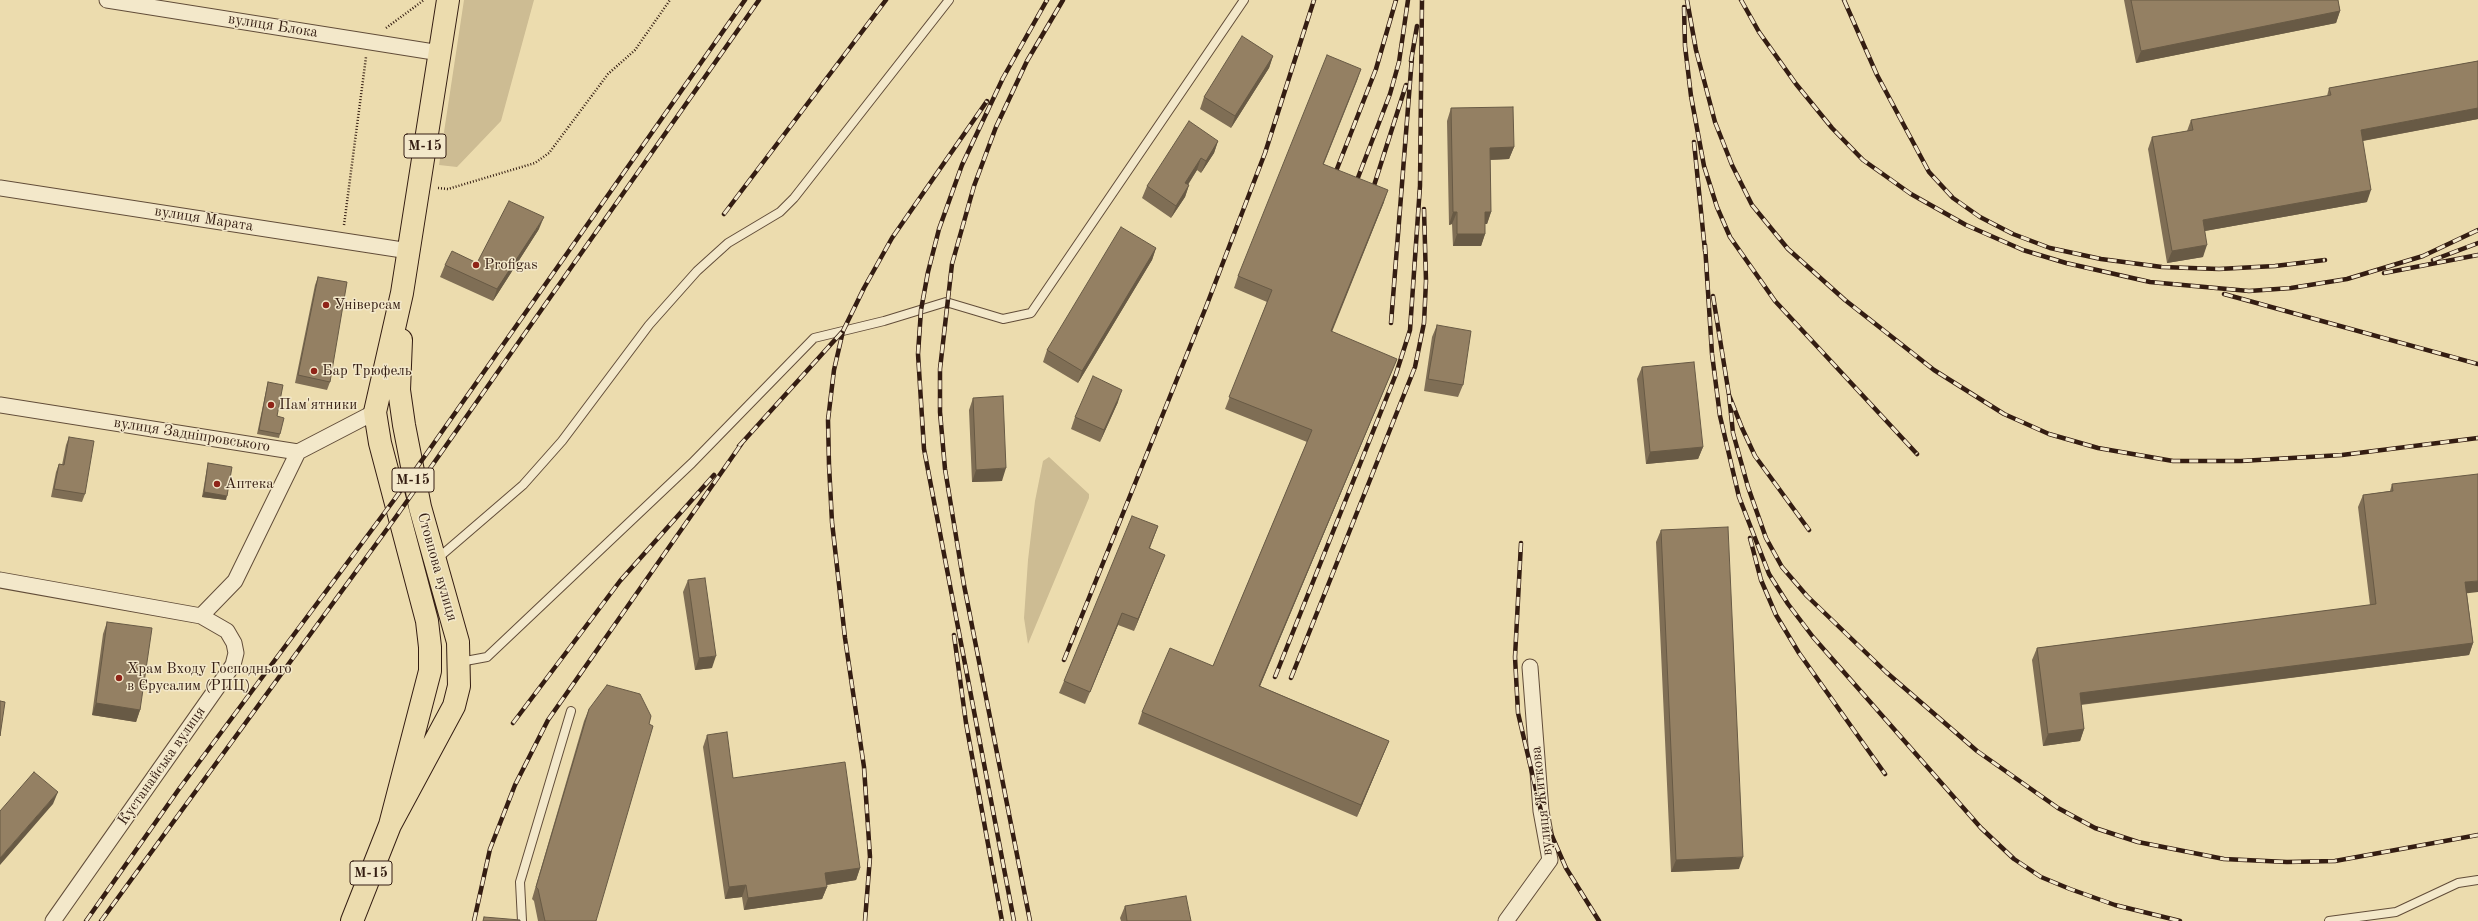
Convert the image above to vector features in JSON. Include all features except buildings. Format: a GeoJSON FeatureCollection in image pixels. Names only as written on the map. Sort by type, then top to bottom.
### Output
{"type":"FeatureCollection","features":[{"type":"Feature","properties":{"kind":"main road","name":"М-15"},"geometry":{"type":"LineString","coordinates":[[375,412],[402,293],[448,0]]}},
{"type":"Feature","properties":{"kind":"main road","name":"Стовпова вулиця"},"geometry":{"type":"LineString","coordinates":[[352,921],[390,825],[454,706],[459,686],[460,662],[451,612],[435,560],[412,474],[399,390],[402,293]]}},
{"type":"Feature","properties":{"kind":"main road","name":"Стовпова вулиця"},"geometry":{"type":"LineString","coordinates":[[375,412],[380,443],[427,621],[430,647],[430,671],[390,825]]}},
{"type":"Feature","properties":{"kind":"street","name":"вулиця Блока"},"geometry":{"type":"LineString","coordinates":[[107,0],[440,53]]}},
{"type":"Feature","properties":{"kind":"street","name":"вулиця Марата"},"geometry":{"type":"LineString","coordinates":[[0,188],[408,251]]}},
{"type":"Feature","properties":{"kind":"street","name":"вулиця Задніпровського"},"geometry":{"type":"LineString","coordinates":[[0,405],[298,452]]}},
{"type":"Feature","properties":{"kind":"street"},"geometry":{"type":"LineString","coordinates":[[201,616],[235,581],[298,452],[375,412]]}},
{"type":"Feature","properties":{"kind":"street","name":"Кустанайська вулиця"},"geometry":{"type":"LineString","coordinates":[[0,580],[201,616],[227,631],[234,643],[236,653],[233,665],[53,921]]}},
{"type":"Feature","properties":{"kind":"street","name":"вулиця Житкова"},"geometry":{"type":"LineString","coordinates":[[1506,921],[1550,860],[1541,811],[1530,667]]}},
{"type":"Feature","properties":{"kind":"lane"},"geometry":{"type":"LineString","coordinates":[[435,560],[523,485],[562,441],[649,325],[697,271],[728,243],[780,212],[794,198],[949,0]]}},
{"type":"Feature","properties":{"kind":"lane"},"geometry":{"type":"LineString","coordinates":[[460,662],[487,656],[692,463],[814,338],[884,321],[946,302],[1003,319],[1031,313],[1244,0]]}},
{"type":"Feature","properties":{"kind":"lane"},"geometry":{"type":"LineString","coordinates":[[522,921],[520,882],[571,711]]}},
{"type":"Feature","properties":{"kind":"lane"},"geometry":{"type":"LineString","coordinates":[[2329,921],[2396,912],[2458,883],[2478,880]]}},
{"type":"Feature","properties":{"kind":"path"},"geometry":{"type":"LineString","coordinates":[[343,240],[368,41],[424,0]]}},
{"type":"Feature","properties":{"kind":"path"},"geometry":{"type":"LineString","coordinates":[[419,186],[448,189],[535,164],[549,153],[608,74],[635,50],[670,0]]}},
{"type":"Feature","properties":{"kind":"shaded area"},"geometry":{"type":"Polygon","coordinates":[[[464,0],[534,0],[501,121],[457,167],[439,165],[464,0]]]}},
{"type":"Feature","properties":{"kind":"shaded area"},"geometry":{"type":"Polygon","coordinates":[[[1049,457],[1089,494],[1089,498],[1028,644],[1024,618],[1028,560],[1035,501],[1043,461],[1049,457]]]}},
{"type":"Feature","properties":{"kind":"railway"},"geometry":{"type":"LineString","coordinates":[[86,921],[179,789],[394,500],[745,0]]}},
{"type":"Feature","properties":{"kind":"railway"},"geometry":{"type":"LineString","coordinates":[[101,921],[398,514],[759,0]]}},
{"type":"Feature","properties":{"kind":"railway"},"geometry":{"type":"LineString","coordinates":[[724,214],[886,0]]}},
{"type":"Feature","properties":{"kind":"railway"},"geometry":{"type":"LineString","coordinates":[[1014,921],[924,449],[918,354],[921,310],[928,272],[939,229],[962,165],[1003,78],[1047,0]]}},
{"type":"Feature","properties":{"kind":"railway"},"geometry":{"type":"LineString","coordinates":[[1030,921],[964,585],[945,469],[940,412],[940,369],[952,264],[974,186],[996,127],[1027,61],[1063,0]]}},
{"type":"Feature","properties":{"kind":"railway"},"geometry":{"type":"LineString","coordinates":[[1064,660],[1206,307],[1265,153],[1314,0]]}},
{"type":"Feature","properties":{"kind":"railway"},"geometry":{"type":"LineString","coordinates":[[1333,179],[1376,69],[1396,0]]}},
{"type":"Feature","properties":{"kind":"railway"},"geometry":{"type":"LineString","coordinates":[[1354,188],[1390,94],[1399,62],[1408,0]]}},
{"type":"Feature","properties":{"kind":"railway"},"geometry":{"type":"LineString","coordinates":[[1275,677],[1396,374],[1410,330],[1420,186],[1422,0]]}},
{"type":"Feature","properties":{"kind":"railway"},"geometry":{"type":"LineString","coordinates":[[1687,0],[1696,50],[1715,122],[1732,165],[1752,205],[1788,249],[1845,300],[1934,370],[2004,414],[2049,434],[2098,448],[2173,461],[2241,461],[2342,455],[2478,438]]}},
{"type":"Feature","properties":{"kind":"railway"},"geometry":{"type":"LineString","coordinates":[[1741,0],[1759,32],[1796,84],[1832,128],[1863,160],[1911,194],[1966,225],[2023,250],[2066,263],[2150,282],[2249,291],[2291,288],[2347,279],[2423,256],[2478,230]]}},
{"type":"Feature","properties":{"kind":"railway"},"geometry":{"type":"LineString","coordinates":[[1844,0],[1877,75],[1929,172],[1953,198],[1980,217],[2013,234],[2050,248],[2101,259],[2162,267],[2219,269],[2275,266],[2325,260]]}},
{"type":"Feature","properties":{"kind":"railway"},"geometry":{"type":"LineString","coordinates":[[1684,7],[1685,46],[1691,96],[1704,166],[1717,207],[1730,237],[1775,301],[1917,454]]}},
{"type":"Feature","properties":{"kind":"railway"},"geometry":{"type":"LineString","coordinates":[[1411,61],[1417,26]]}},
{"type":"Feature","properties":{"kind":"railway"},"geometry":{"type":"LineString","coordinates":[[1391,323],[1412,57]]}},
{"type":"Feature","properties":{"kind":"railway"},"geometry":{"type":"LineString","coordinates":[[1371,195],[1406,85]]}},
{"type":"Feature","properties":{"kind":"railway"},"geometry":{"type":"LineString","coordinates":[[865,921],[870,857],[864,767],[845,638],[832,522],[828,420],[834,370],[843,331],[864,288],[892,238],[987,101]]}},
{"type":"Feature","properties":{"kind":"railway"},"geometry":{"type":"LineString","coordinates":[[1694,142],[1705,251]]}},
{"type":"Feature","properties":{"kind":"railway"},"geometry":{"type":"LineString","coordinates":[[1291,678],[1415,367],[1424,323],[1426,281],[1424,209]]}},
{"type":"Feature","properties":{"kind":"railway"},"geometry":{"type":"LineString","coordinates":[[2433,260],[2478,243]]}},
{"type":"Feature","properties":{"kind":"railway"},"geometry":{"type":"LineString","coordinates":[[1705,245],[1712,354],[1720,416],[1739,497],[1769,574],[1788,604],[1813,637],[1981,828],[2014,859],[2041,877],[2070,889],[2115,905],[2180,921]]}},
{"type":"Feature","properties":{"kind":"railway"},"geometry":{"type":"LineString","coordinates":[[2384,273],[2478,255]]}},
{"type":"Feature","properties":{"kind":"railway"},"geometry":{"type":"LineString","coordinates":[[2224,294],[2478,364]]}},
{"type":"Feature","properties":{"kind":"railway"},"geometry":{"type":"LineString","coordinates":[[1713,296],[1729,395],[1742,428],[1755,456],[1809,530]]}},
{"type":"Feature","properties":{"kind":"railway"},"geometry":{"type":"LineString","coordinates":[[739,446],[842,332]]}},
{"type":"Feature","properties":{"kind":"railway"},"geometry":{"type":"LineString","coordinates":[[1729,395],[1733,433],[1748,487],[1766,538],[1782,567],[1807,596],[1886,672],[1977,751],[2058,808],[2095,828],[2138,842],[2224,859],[2287,862],[2335,861],[2478,835]]}},
{"type":"Feature","properties":{"kind":"railway"},"geometry":{"type":"LineString","coordinates":[[474,921],[490,849],[515,785],[548,720],[742,443]]}},
{"type":"Feature","properties":{"kind":"railway"},"geometry":{"type":"LineString","coordinates":[[513,723],[620,581],[714,475]]}},
{"type":"Feature","properties":{"kind":"railway"},"geometry":{"type":"LineString","coordinates":[[1750,538],[1761,580],[1776,615],[1799,653],[1885,774]]}},
{"type":"Feature","properties":{"kind":"railway"},"geometry":{"type":"LineString","coordinates":[[1521,543],[1515,657],[1518,713],[1541,811],[1566,868],[1599,921]]}},
{"type":"Feature","properties":{"kind":"railway"},"geometry":{"type":"LineString","coordinates":[[954,635],[966,723],[1002,921]]}},
{"type":"Feature","properties":{"kind":"place","name":"Profigas"},"geometry":{"type":"Point","coordinates":[476,265]}},
{"type":"Feature","properties":{"kind":"place","name":"Універсам"},"geometry":{"type":"Point","coordinates":[326,305]}},
{"type":"Feature","properties":{"kind":"place","name":"Бар Трюфель"},"geometry":{"type":"Point","coordinates":[314,371]}},
{"type":"Feature","properties":{"kind":"place","name":"Пам'ятники"},"geometry":{"type":"Point","coordinates":[271,405]}},
{"type":"Feature","properties":{"kind":"place","name":"Аптека"},"geometry":{"type":"Point","coordinates":[217,484]}},
{"type":"Feature","properties":{"kind":"place","name":"Храм Входу Господнього в Єрусалим (РПЦ)"},"geometry":{"type":"Point","coordinates":[119,678]}}]}
